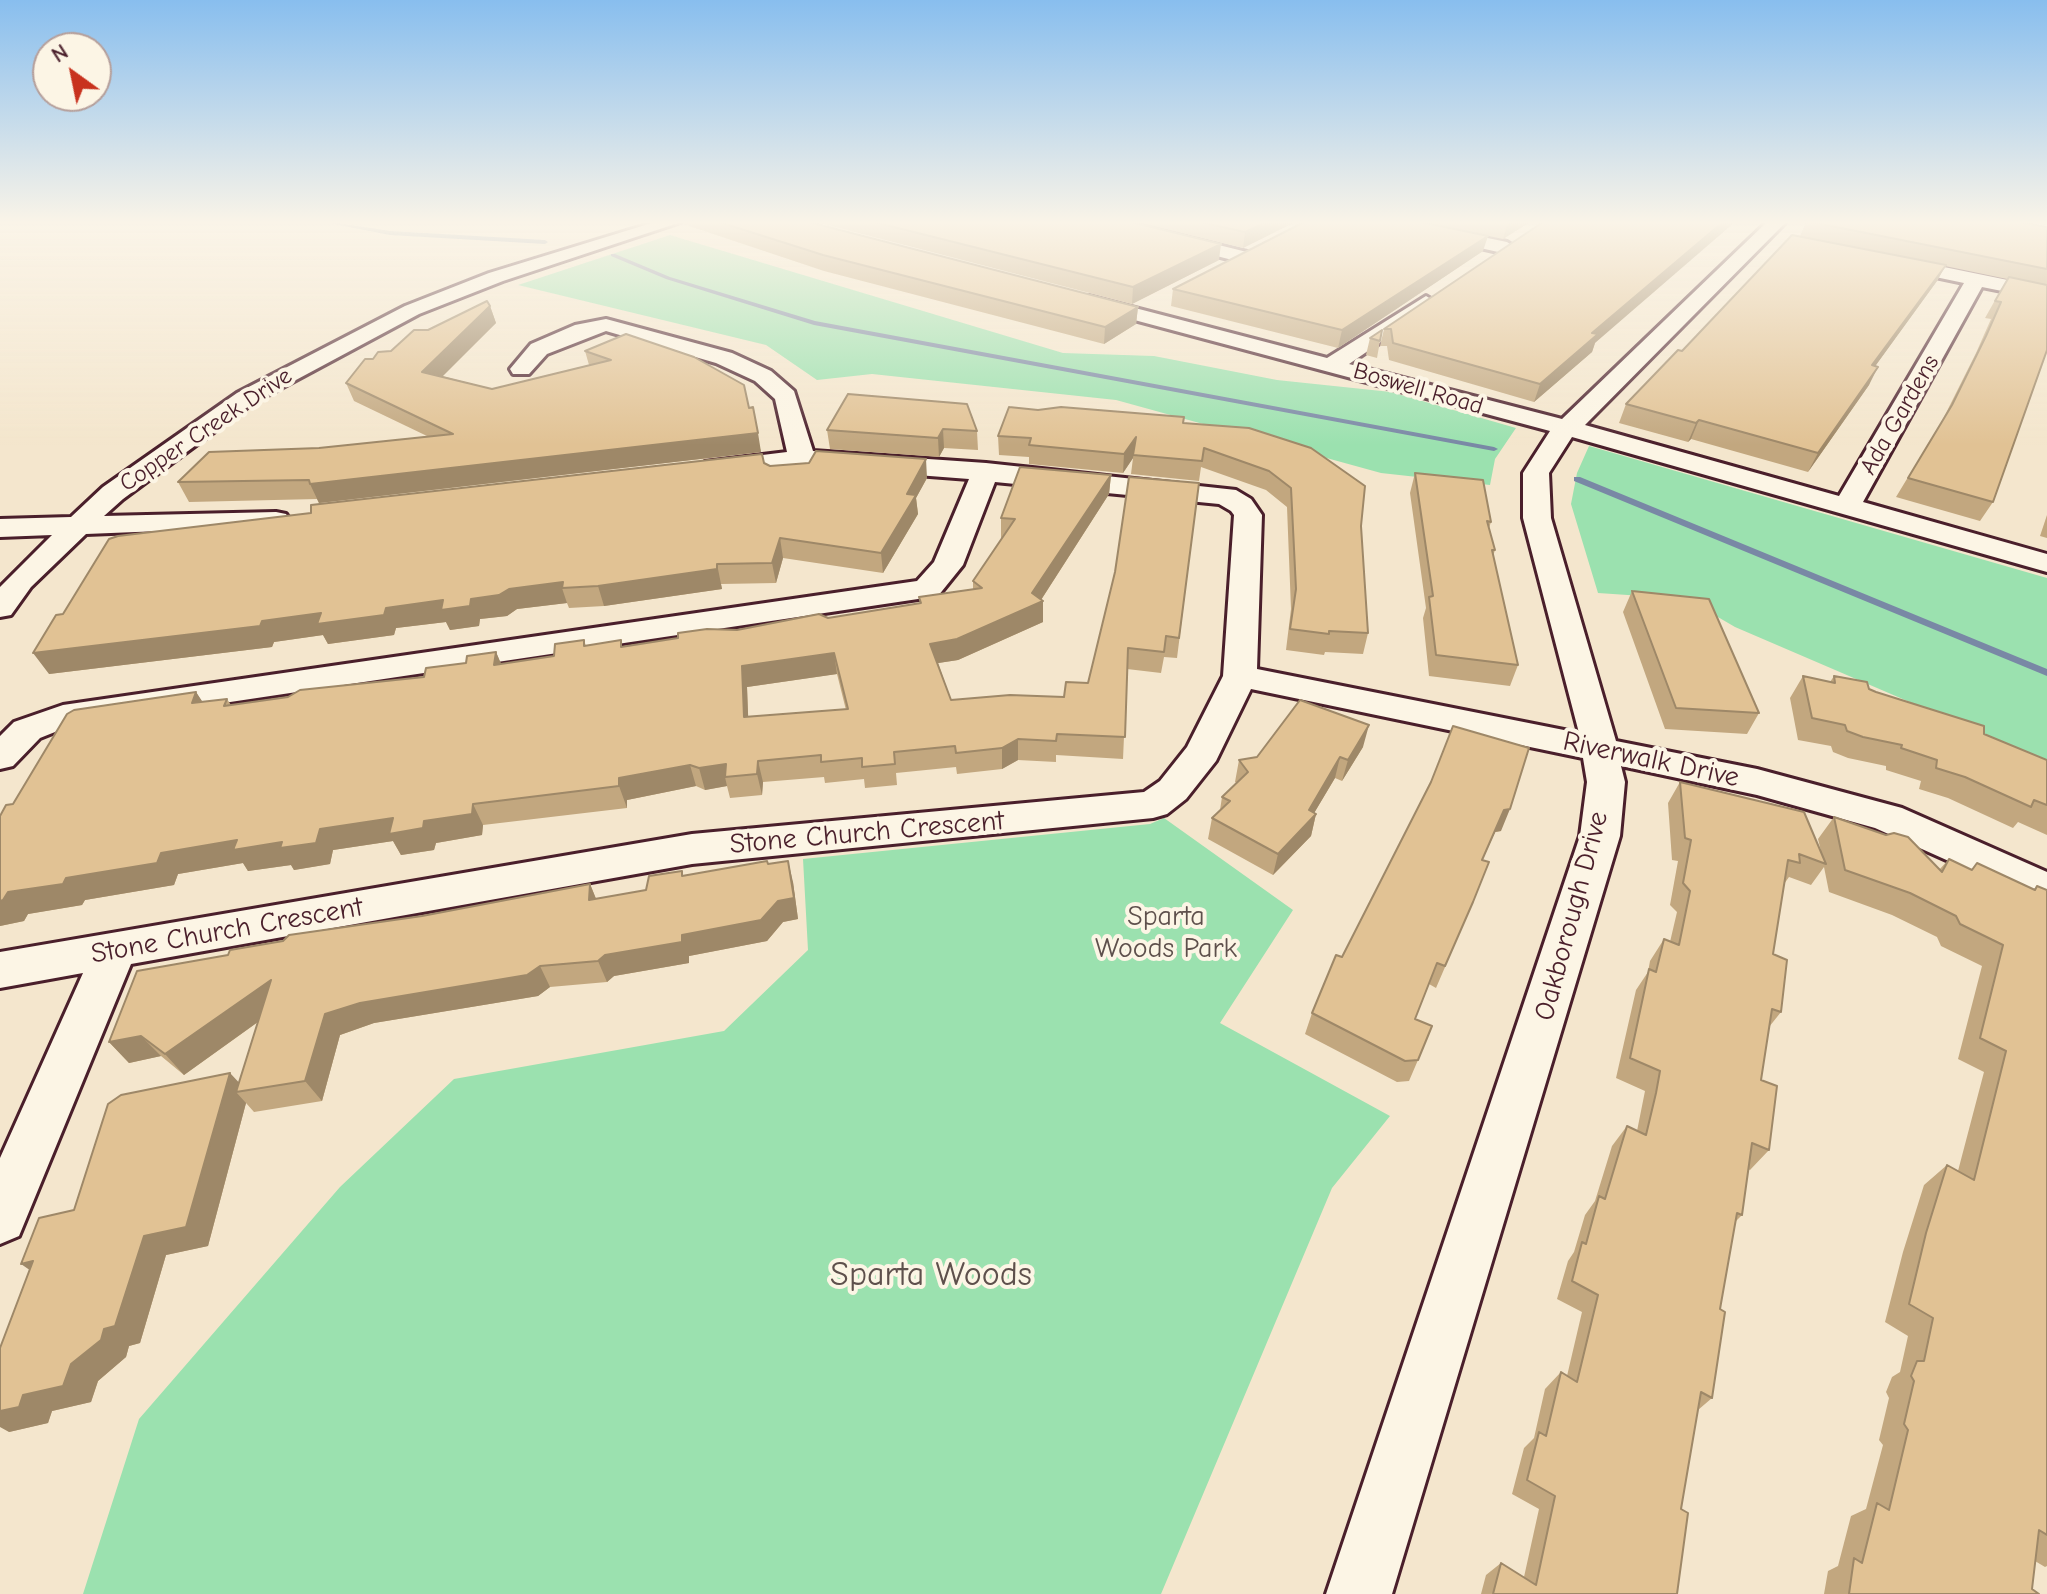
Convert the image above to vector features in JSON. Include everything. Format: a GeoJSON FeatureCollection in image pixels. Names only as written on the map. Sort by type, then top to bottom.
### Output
{"type":"FeatureCollection","features":[{"type":"Feature","properties":{"kind":"street","name":"Copper Creek Drive"},"geometry":{"type":"LineString","coordinates":[[0,608],[20,581],[73,528],[175,445],[245,398],[343,344],[447,296]]}},
{"type":"Feature","properties":{"kind":"street"},"geometry":{"type":"LineString","coordinates":[[1332,365],[1435,296]]}},
{"type":"Feature","properties":{"kind":"street","name":"Oakborough Drive"},"geometry":{"type":"LineString","coordinates":[[1359,1594],[1600,836],[1606,782],[1600,749],[1535,500],[1534,484],[1541,461],[1566,429],[1701,296]]}},
{"type":"Feature","properties":{"kind":"street","name":"Ada Gardens"},"geometry":{"type":"LineString","coordinates":[[1846,508],[1966,296]]}},
{"type":"Feature","properties":{"kind":"street"},"geometry":{"type":"LineString","coordinates":[[1136,313],[1166,297]]}},
{"type":"Feature","properties":{"kind":"street","name":"Boswell Road"},"geometry":{"type":"LineString","coordinates":[[1074,298],[1332,365],[2047,563]]}},
{"type":"Feature","properties":{"kind":"street"},"geometry":{"type":"LineString","coordinates":[[521,369],[539,349],[583,330],[606,325],[626,328],[724,358],[763,376],[786,396],[801,445],[799,458]]}},
{"type":"Feature","properties":{"kind":"street","name":"Stone Church Crescent"},"geometry":{"type":"LineString","coordinates":[[0,970],[692,849],[1153,805],[1173,790],[1203,752],[1240,676],[1248,515],[1241,505],[1226,496],[986,471],[799,458],[690,471]]}},
{"type":"Feature","properties":{"kind":"street"},"geometry":{"type":"LineString","coordinates":[[0,757],[27,730],[63,716],[927,589],[948,565],[986,471]]}},
{"type":"Feature","properties":{"kind":"street"},"geometry":{"type":"LineString","coordinates":[[0,528],[226,523],[302,517]]}},
{"type":"Feature","properties":{"kind":"street","name":"Riverwalk Drive"},"geometry":{"type":"LineString","coordinates":[[1240,676],[1757,782],[1888,818],[2047,889]]}},
{"type":"Feature","properties":{"kind":"street"},"geometry":{"type":"LineString","coordinates":[[0,1218],[115,951]]}},
{"type":"Feature","properties":{"kind":"green space"},"geometry":{"type":"Polygon","coordinates":[[[565,296],[874,296],[1063,353],[1154,356],[1277,380],[1391,392],[1516,428],[1495,459],[1490,485],[1381,473],[1116,400],[872,374],[817,380],[766,345],[565,296]]]}},
{"type":"Feature","properties":{"kind":"green space"},"geometry":{"type":"Polygon","coordinates":[[[1589,446],[2047,578],[2047,761],[1735,627],[1687,599],[1598,593],[1571,504],[1577,473],[1589,446]]]}},
{"type":"Feature","properties":{"kind":"green space","name":"Sparta Woods"},"geometry":{"type":"Polygon","coordinates":[[[1164,818],[1293,910],[1220,1023],[1390,1116],[1332,1188],[1161,1594],[83,1594],[139,1419],[340,1187],[454,1079],[724,1031],[808,950],[803,859],[1150,824],[1164,818]]]}},
{"type":"Feature","properties":{"kind":"building"},"geometry":{"type":"Polygon","coordinates":[[[985,296],[1097,296],[1138,307],[1105,327],[985,296]]]}},
{"type":"Feature","properties":{"kind":"building"},"geometry":{"type":"Polygon","coordinates":[[[1203,296],[1394,296],[1342,330],[1203,296]]]}},
{"type":"Feature","properties":{"kind":"building"},"geometry":{"type":"Polygon","coordinates":[[[1432,296],[1635,296],[1592,333],[1598,334],[1540,384],[1393,343],[1391,329],[1384,329],[1432,296]]]}},
{"type":"Feature","properties":{"kind":"building"},"geometry":{"type":"Polygon","coordinates":[[[1734,296],[1923,296],[1872,365],[1878,367],[1818,453],[1699,420],[1696,423],[1626,404],[1678,350],[1682,351],[1734,296]]]}},
{"type":"Feature","properties":{"kind":"building"},"geometry":{"type":"Polygon","coordinates":[[[1998,296],[2047,296],[2047,350],[1993,502],[1908,478],[1952,405],[1986,336],[2001,302],[1995,301],[1998,296]]]}},
{"type":"Feature","properties":{"kind":"building"},"geometry":{"type":"Polygon","coordinates":[[[487,301],[490,306],[422,372],[492,389],[611,360],[585,351],[626,334],[694,357],[744,385],[749,408],[753,407],[758,433],[310,484],[309,480],[178,482],[209,452],[319,448],[453,434],[346,383],[365,359],[373,359],[378,352],[391,351],[414,330],[428,330],[487,301]]]}},
{"type":"Feature","properties":{"kind":"building"},"geometry":{"type":"Polygon","coordinates":[[[1382,330],[1380,341],[1370,338],[1382,330]]]}},
{"type":"Feature","properties":{"kind":"building"},"geometry":{"type":"Polygon","coordinates":[[[848,394],[967,404],[977,431],[943,429],[938,438],[827,430],[848,394]]]}},
{"type":"Feature","properties":{"kind":"building"},"geometry":{"type":"Polygon","coordinates":[[[1009,407],[1038,410],[1061,407],[1184,417],[1183,423],[1249,428],[1311,448],[1365,486],[1361,526],[1368,633],[1329,631],[1329,634],[1290,629],[1296,589],[1291,488],[1269,471],[1204,448],[1202,461],[1133,455],[1136,437],[1124,454],[1029,445],[1031,438],[998,436],[1009,407]]]}},
{"type":"Feature","properties":{"kind":"building"},"geometry":{"type":"Polygon","coordinates":[[[816,451],[926,459],[907,494],[916,495],[881,553],[780,538],[772,563],[717,564],[717,569],[598,586],[562,588],[563,582],[509,589],[499,595],[471,599],[470,606],[441,610],[443,600],[386,608],[384,615],[317,624],[321,613],[262,621],[260,626],[33,653],[56,615],[63,614],[109,539],[118,536],[311,513],[311,505],[762,454],[764,463],[770,466],[809,463],[816,451]]]}},
{"type":"Feature","properties":{"kind":"building"},"geometry":{"type":"Polygon","coordinates":[[[1020,467],[1111,475],[1032,593],[1043,601],[957,639],[930,644],[951,700],[1010,695],[1064,697],[1066,682],[1088,683],[1115,572],[1129,477],[1199,483],[1179,638],[1166,636],[1164,652],[1128,648],[1125,737],[1057,734],[1056,741],[1018,739],[1002,748],[956,753],[955,746],[894,752],[895,764],[862,767],[862,758],[821,762],[821,755],[758,761],[757,774],[725,777],[726,764],[699,768],[690,765],[619,778],[619,786],[473,804],[472,814],[424,821],[423,828],[389,834],[393,818],[320,829],[316,843],[280,848],[282,842],[233,850],[237,840],[161,853],[157,863],[66,878],[63,884],[8,892],[0,901],[0,816],[6,805],[13,804],[67,714],[74,710],[196,692],[192,703],[227,699],[224,706],[288,697],[300,690],[424,677],[426,668],[466,663],[467,656],[496,652],[494,665],[554,656],[555,644],[584,640],[584,646],[621,640],[621,647],[678,638],[678,633],[707,629],[737,630],[819,614],[828,618],[921,603],[919,597],[982,588],[973,581],[1015,519],[1001,518],[1020,467]],[[834,653],[742,666],[744,717],[848,709],[834,653]]]}},
{"type":"Feature","properties":{"kind":"building"},"geometry":{"type":"Polygon","coordinates":[[[1415,473],[1483,480],[1491,522],[1487,521],[1495,550],[1492,550],[1518,665],[1436,655],[1429,597],[1433,596],[1415,473]]]}},
{"type":"Feature","properties":{"kind":"building"},"geometry":{"type":"Polygon","coordinates":[[[1632,591],[1709,599],[1759,713],[1676,708],[1632,591]]]}},
{"type":"Feature","properties":{"kind":"building"},"geometry":{"type":"Polygon","coordinates":[[[1803,676],[1835,683],[1834,676],[1867,682],[1869,689],[1876,692],[1984,726],[1984,734],[2047,760],[2047,805],[2034,800],[2031,807],[1965,777],[1936,768],[1937,760],[1901,748],[1902,745],[1863,737],[1847,731],[1845,725],[1812,718],[1803,676]]]}},
{"type":"Feature","properties":{"kind":"building"},"geometry":{"type":"Polygon","coordinates":[[[1300,700],[1369,725],[1348,760],[1340,757],[1309,810],[1316,814],[1278,854],[1212,818],[1230,801],[1222,797],[1248,772],[1239,760],[1257,757],[1300,700]]]}},
{"type":"Feature","properties":{"kind":"building"},"geometry":{"type":"Polygon","coordinates":[[[1453,726],[1529,748],[1510,809],[1504,810],[1482,860],[1489,862],[1473,902],[1445,966],[1437,963],[1415,1019],[1432,1026],[1418,1060],[1405,1061],[1312,1013],[1336,955],[1342,957],[1431,782],[1453,726]]]}},
{"type":"Feature","properties":{"kind":"building"},"geometry":{"type":"Polygon","coordinates":[[[1680,782],[1804,812],[1826,864],[1799,854],[1800,863],[1788,860],[1773,954],[1787,960],[1781,1012],[1772,1009],[1761,1080],[1777,1086],[1769,1150],[1752,1143],[1742,1215],[1737,1213],[1720,1309],[1725,1312],[1712,1398],[1701,1392],[1681,1509],[1688,1513],[1677,1594],[1493,1594],[1501,1563],[1536,1585],[1555,1496],[1527,1480],[1539,1432],[1546,1436],[1561,1372],[1577,1382],[1598,1295],[1572,1281],[1599,1196],[1605,1199],[1627,1126],[1646,1135],[1656,1093],[1660,1071],[1630,1058],[1649,969],[1656,972],[1664,939],[1679,945],[1690,891],[1683,883],[1691,840],[1685,838],[1680,782]]]}},
{"type":"Feature","properties":{"kind":"building"},"geometry":{"type":"Polygon","coordinates":[[[1834,817],[1886,835],[1894,833],[1908,837],[1942,872],[1949,859],[1972,870],[1977,863],[2035,890],[2037,886],[2047,890],[2047,1535],[2039,1530],[2032,1589],[2039,1594],[1849,1594],[1854,1558],[1862,1563],[1877,1503],[1889,1510],[1908,1430],[1904,1424],[1914,1381],[1911,1376],[1917,1361],[1924,1361],[1933,1318],[1909,1304],[1926,1233],[1947,1165],[1974,1180],[2006,1051],[1980,1038],[2003,945],[1960,924],[1956,916],[1910,893],[1845,870],[1834,817]]]}},
{"type":"Feature","properties":{"kind":"building"},"geometry":{"type":"Polygon","coordinates":[[[767,861],[768,864],[788,861],[794,898],[778,901],[761,920],[682,935],[682,942],[605,955],[598,961],[540,966],[527,975],[360,1003],[325,1014],[305,1081],[236,1092],[271,980],[165,1054],[141,1036],[109,1042],[137,971],[228,955],[230,950],[283,941],[289,935],[422,916],[590,884],[589,900],[646,890],[649,876],[682,871],[682,876],[767,861]]]}},
{"type":"Feature","properties":{"kind":"building"},"geometry":{"type":"Polygon","coordinates":[[[230,1073],[186,1227],[144,1236],[115,1326],[104,1329],[101,1340],[71,1364],[63,1386],[23,1395],[19,1407],[0,1411],[0,1348],[33,1261],[21,1264],[39,1218],[74,1210],[108,1104],[121,1095],[230,1073]]]}},
{"type":"Feature","properties":{"kind":"waterway"},"geometry":{"type":"LineString","coordinates":[[728,296],[814,323],[1494,449]]}},
{"type":"Feature","properties":{"kind":"waterway"},"geometry":{"type":"LineString","coordinates":[[1577,479],[2047,673]]}},
{"type":"Feature","properties":{"kind":"park label","name":"Sparta Woods Park"},"geometry":{"type":"Point","coordinates":[1166,933]}}]}
